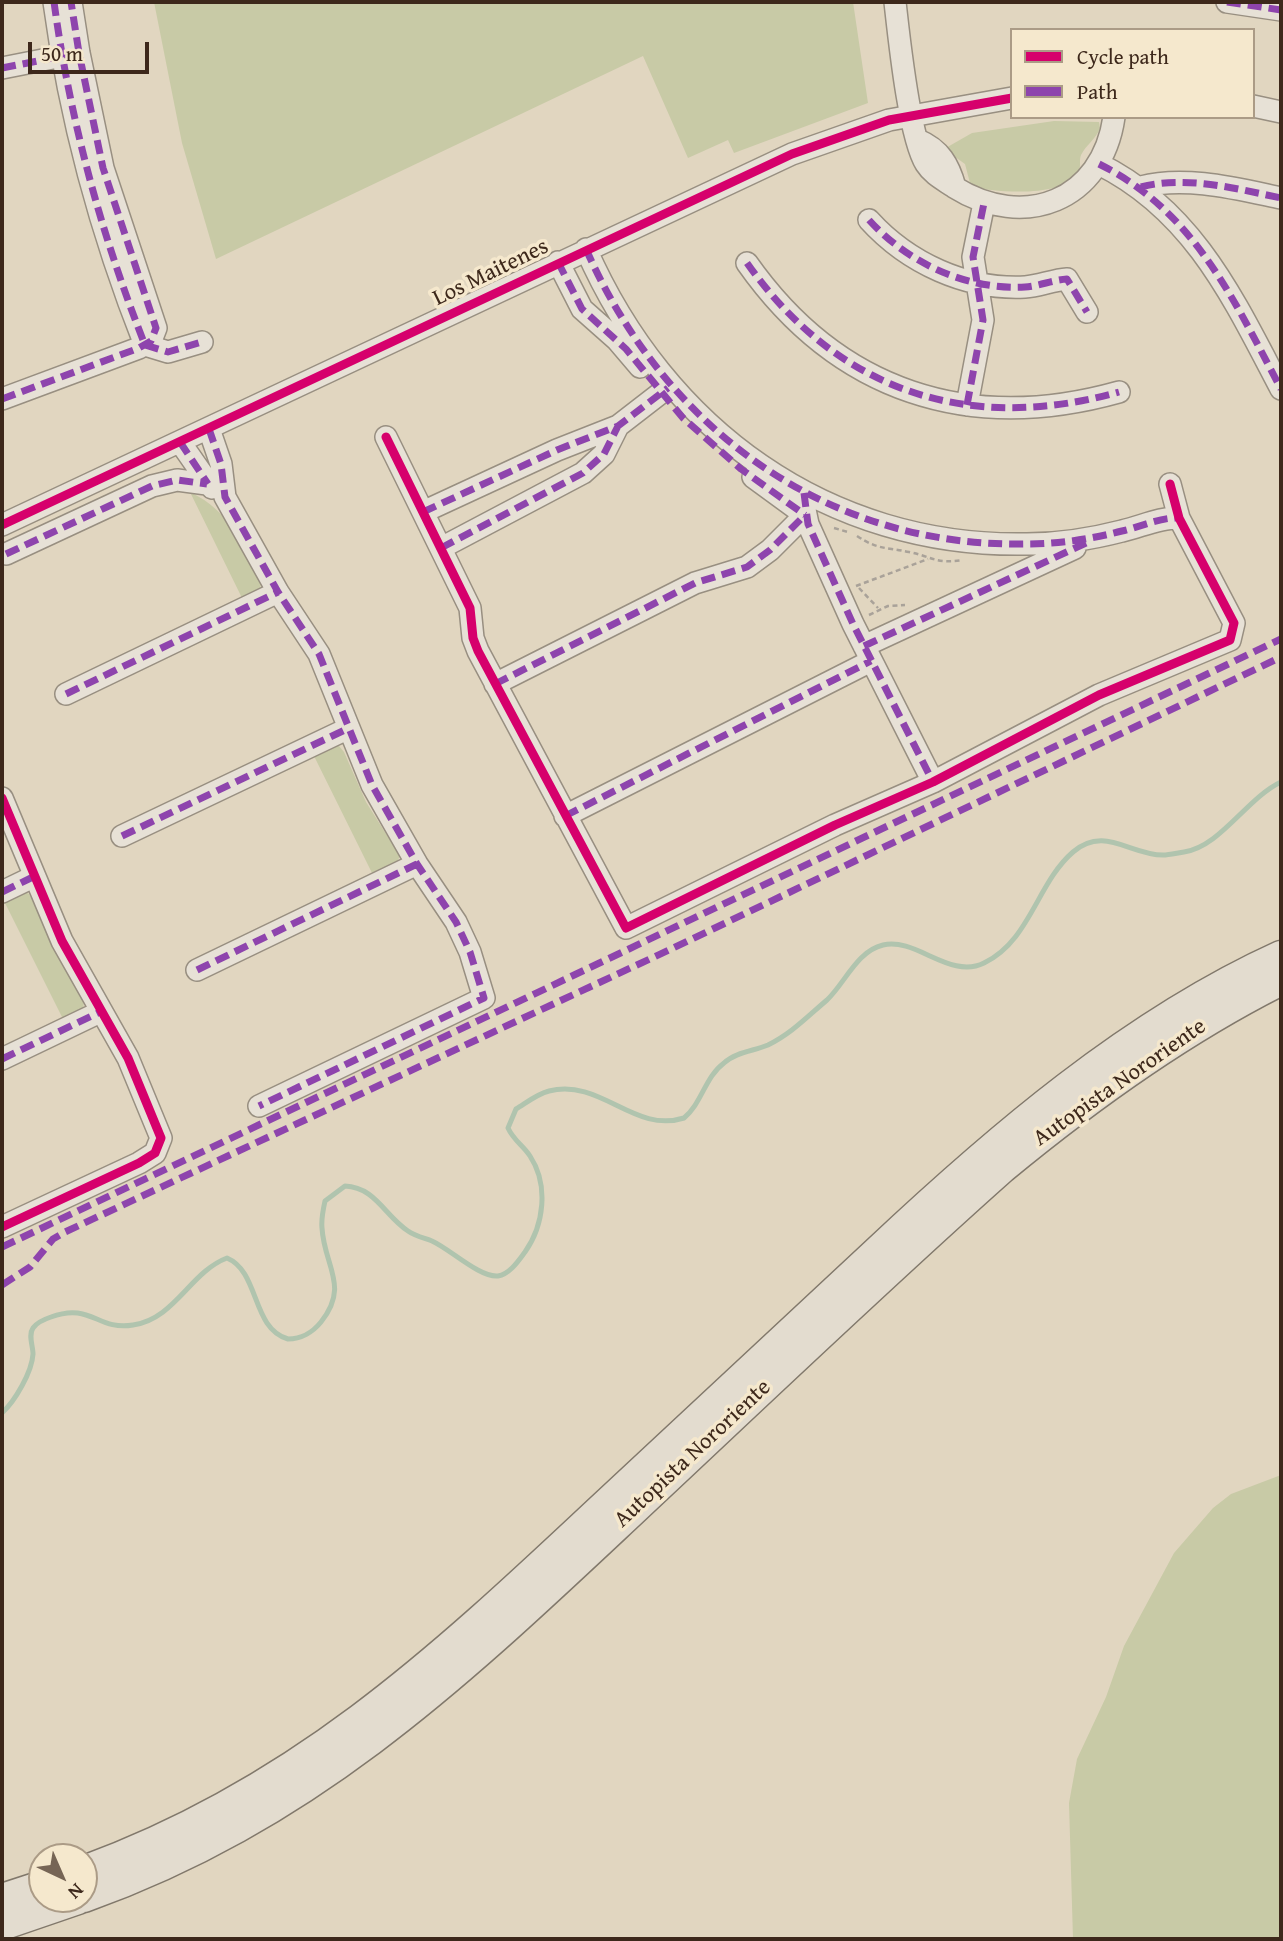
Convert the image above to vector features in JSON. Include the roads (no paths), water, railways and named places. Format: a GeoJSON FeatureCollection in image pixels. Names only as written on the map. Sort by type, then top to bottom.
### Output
{"type":"FeatureCollection","features":[{"type":"Feature","properties":{"kind":"highway","name":"Autopista Nororiente"},"geometry":{"type":"LineString","coordinates":[[98,1865],[145,1847],[248,1795],[329,1744],[387,1702],[488,1616],[929,1203],[1015,1128],[1139,1038],[1281,956]]}},
{"type":"Feature","properties":{"kind":"highway","name":"Autopista Nororiente"},"geometry":{"type":"LineString","coordinates":[[98,1891],[165,1864],[244,1824],[307,1786],[390,1728],[497,1637],[1010,1161],[1046,1132],[1170,1045],[1281,980]]}},
{"type":"Feature","properties":{"kind":"highway"},"geometry":{"type":"LineString","coordinates":[[2,1899],[28,1891]]}},
{"type":"Feature","properties":{"kind":"highway"},"geometry":{"type":"LineString","coordinates":[[2,1924],[35,1913]]}},
{"type":"Feature","properties":{"kind":"street"},"geometry":{"type":"LineString","coordinates":[[2,399],[145,345],[155,336],[154,317],[104,202],[70,54],[54,2]]}},
{"type":"Feature","properties":{"kind":"street"},"geometry":{"type":"LineString","coordinates":[[70,54],[71,2]]}},
{"type":"Feature","properties":{"kind":"street"},"geometry":{"type":"LineString","coordinates":[[895,2],[918,140],[932,147],[943,158],[955,187],[984,203],[1020,208],[1044,205],[1073,190],[1098,164],[1108,146],[1114,119]]}},
{"type":"Feature","properties":{"kind":"street"},"geometry":{"type":"LineString","coordinates":[[1227,2],[1281,10]]}},
{"type":"Feature","properties":{"kind":"street"},"geometry":{"type":"LineString","coordinates":[[2,68],[70,54]]}},
{"type":"Feature","properties":{"kind":"street","name":"Los Maitenes"},"geometry":{"type":"LineString","coordinates":[[2,525],[792,154],[912,115],[1010,98]]}},
{"type":"Feature","properties":{"kind":"street"},"geometry":{"type":"LineString","coordinates":[[1255,106],[1281,112]]}},
{"type":"Feature","properties":{"kind":"street"},"geometry":{"type":"LineString","coordinates":[[1098,164],[1141,187],[1179,225],[1222,281],[1281,389]]}},
{"type":"Feature","properties":{"kind":"street"},"geometry":{"type":"LineString","coordinates":[[1141,187],[1163,183],[1196,184],[1281,198]]}},
{"type":"Feature","properties":{"kind":"street"},"geometry":{"type":"LineString","coordinates":[[967,405],[983,320],[973,257],[984,203]]}},
{"type":"Feature","properties":{"kind":"street"},"geometry":{"type":"LineString","coordinates":[[869,220],[910,255],[937,270],[978,284],[1024,287],[1068,279],[1087,312]]}},
{"type":"Feature","properties":{"kind":"street"},"geometry":{"type":"LineString","coordinates":[[586,249],[617,311],[666,390],[735,447],[804,493],[842,510],[928,536],[1034,555]]}},
{"type":"Feature","properties":{"kind":"street"},"geometry":{"type":"LineString","coordinates":[[558,262],[582,309],[666,390],[712,446],[805,515]]}},
{"type":"Feature","properties":{"kind":"street"},"geometry":{"type":"LineString","coordinates":[[747,263],[792,317],[845,360],[892,384],[988,409],[1040,409],[1119,392]]}},
{"type":"Feature","properties":{"kind":"street"},"geometry":{"type":"LineString","coordinates":[[145,345],[168,352],[202,342]]}},
{"type":"Feature","properties":{"kind":"street"},"geometry":{"type":"LineString","coordinates":[[423,512],[557,450],[618,426],[666,390]]}},
{"type":"Feature","properties":{"kind":"street"},"geometry":{"type":"LineString","coordinates":[[440,548],[583,473],[604,454],[618,426]]}},
{"type":"Feature","properties":{"kind":"street"},"geometry":{"type":"LineString","coordinates":[[209,429],[221,464],[225,497],[278,592],[319,654],[377,796],[460,929],[484,998],[259,1106]]}},
{"type":"Feature","properties":{"kind":"street"},"geometry":{"type":"LineString","coordinates":[[386,437],[470,608],[473,638],[495,684],[626,928],[835,825],[933,782],[1099,695],[1230,640],[1234,623],[1179,518],[1170,484]]}},
{"type":"Feature","properties":{"kind":"street"},"geometry":{"type":"LineString","coordinates":[[180,442],[207,484],[225,497]]}},
{"type":"Feature","properties":{"kind":"street"},"geometry":{"type":"LineString","coordinates":[[6,554],[152,485],[177,480],[207,484]]}},
{"type":"Feature","properties":{"kind":"street"},"geometry":{"type":"LineString","coordinates":[[804,493],[805,515],[867,653],[933,782]]}},
{"type":"Feature","properties":{"kind":"street"},"geometry":{"type":"LineString","coordinates":[[495,684],[695,583],[747,567],[771,550],[805,515]]}},
{"type":"Feature","properties":{"kind":"street"},"geometry":{"type":"LineString","coordinates":[[565,816],[867,653],[1034,555],[1179,518]]}},
{"type":"Feature","properties":{"kind":"street"},"geometry":{"type":"LineString","coordinates":[[66,694],[278,592]]}},
{"type":"Feature","properties":{"kind":"street"},"geometry":{"type":"LineString","coordinates":[[122,836],[349,728]]}},
{"type":"Feature","properties":{"kind":"street"},"geometry":{"type":"LineString","coordinates":[[2,798],[33,877],[79,975],[145,1094],[161,1133],[158,1148],[139,1163],[2,1227]]}},
{"type":"Feature","properties":{"kind":"street"},"geometry":{"type":"LineString","coordinates":[[197,970],[417,864]]}},
{"type":"Feature","properties":{"kind":"street"},"geometry":{"type":"LineString","coordinates":[[2,892],[33,877]]}},
{"type":"Feature","properties":{"kind":"street"},"geometry":{"type":"LineString","coordinates":[[2,1059],[100,1012]]}},
{"type":"Feature","properties":{"kind":"waterway"},"geometry":{"type":"LineString","coordinates":[[2,1413],[17,1394],[30,1369],[33,1354],[31,1334],[39,1322],[65,1313],[85,1315],[121,1326],[148,1321],[171,1305],[214,1265],[227,1258],[238,1265],[245,1275],[261,1312],[276,1333],[288,1339],[310,1332],[321,1322],[334,1297],[335,1286],[322,1228],[325,1201],[345,1186],[364,1191],[411,1233],[432,1241],[483,1272],[502,1275],[514,1266],[525,1252],[536,1230],[542,1205],[536,1167],[508,1128],[516,1109],[540,1094],[568,1089],[585,1092],[649,1119],[666,1121],[684,1118],[695,1105],[712,1075],[724,1063],[740,1054],[768,1045],[792,1030],[827,1000],[859,961],[874,948],[895,944],[959,966],[971,967],[984,963],[1012,941],[1050,879],[1073,852],[1084,844],[1106,841],[1163,855],[1197,848],[1222,832],[1257,799],[1281,782]]}}]}
